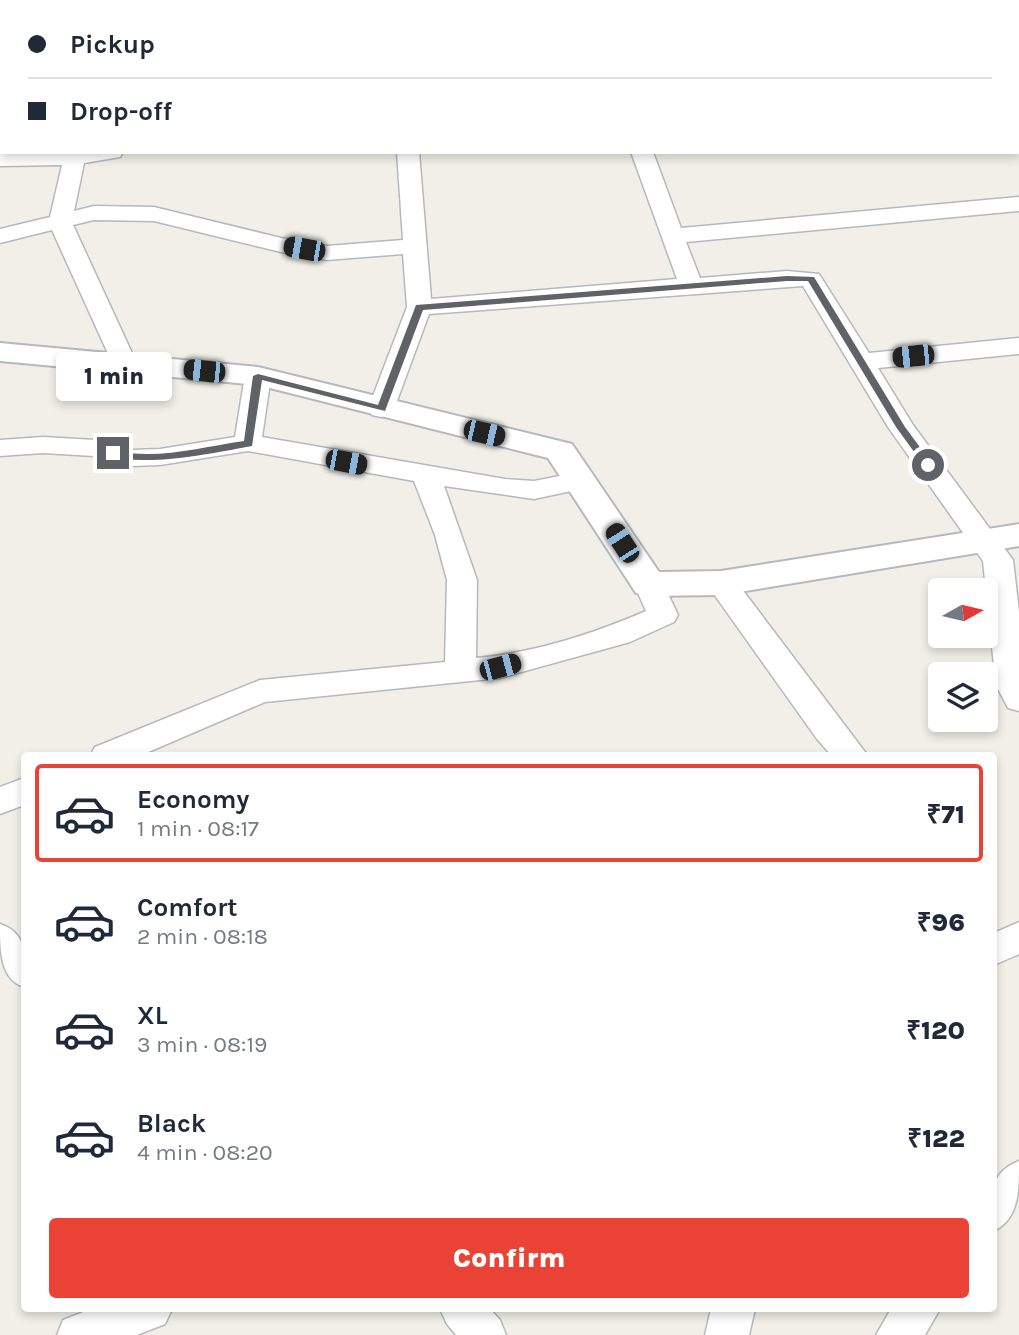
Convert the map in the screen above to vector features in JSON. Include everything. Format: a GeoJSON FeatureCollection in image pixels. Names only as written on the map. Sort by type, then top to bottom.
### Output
{"type":"FeatureCollection","features":[{"type":"Feature","properties":{"kind":"street"},"geometry":{"type":"LineString","coordinates":[[381,409],[419,307],[408,154]]}},
{"type":"Feature","properties":{"kind":"street"},"geometry":{"type":"LineString","coordinates":[[643,154],[691,286]]}},
{"type":"Feature","properties":{"kind":"street"},"geometry":{"type":"LineString","coordinates":[[0,159],[75,155],[60,222],[124,364]]}},
{"type":"Feature","properties":{"kind":"street"},"geometry":{"type":"LineString","coordinates":[[672,236],[1019,204]]}},
{"type":"Feature","properties":{"kind":"street"},"geometry":{"type":"LineString","coordinates":[[0,236],[94,213],[154,214],[281,245],[327,253],[414,246]]}},
{"type":"Feature","properties":{"kind":"street"},"geometry":{"type":"LineString","coordinates":[[419,307],[811,279],[901,427],[998,560],[1012,685],[1019,700]]}},
{"type":"Feature","properties":{"kind":"street"},"geometry":{"type":"LineString","coordinates":[[860,362],[1019,346]]}},
{"type":"Feature","properties":{"kind":"street"},"geometry":{"type":"LineString","coordinates":[[0,352],[258,376],[381,409],[560,451],[649,584],[663,615],[619,635],[500,667],[260,691],[116,752]]}},
{"type":"Feature","properties":{"kind":"street"},"geometry":{"type":"LineString","coordinates":[[248,443],[258,376]]}},
{"type":"Feature","properties":{"kind":"street"},"geometry":{"type":"LineString","coordinates":[[0,448],[43,445],[95,447],[131,458],[248,443],[505,488],[534,489],[580,481]]}},
{"type":"Feature","properties":{"kind":"street"},"geometry":{"type":"LineString","coordinates":[[426,475],[449,535],[462,580],[460,671]]}},
{"type":"Feature","properties":{"kind":"street"},"geometry":{"type":"LineString","coordinates":[[649,584],[721,583],[1019,535]]}},
{"type":"Feature","properties":{"kind":"street"},"geometry":{"type":"LineString","coordinates":[[721,583],[829,731],[847,752]]}},
{"type":"Feature","properties":{"kind":"street"},"geometry":{"type":"LineString","coordinates":[[0,802],[21,792]]}},
{"type":"Feature","properties":{"kind":"street"},"geometry":{"type":"LineString","coordinates":[[0,939],[21,968]]}},
{"type":"Feature","properties":{"kind":"street"},"geometry":{"type":"LineString","coordinates":[[997,1208],[1019,1180]]}},
{"type":"Feature","properties":{"kind":"street"},"geometry":{"type":"LineString","coordinates":[[79,1335],[142,1312]]}},
{"type":"Feature","properties":{"kind":"street"},"geometry":{"type":"LineString","coordinates":[[465,1312],[484,1335]]}},
{"type":"Feature","properties":{"kind":"street"},"geometry":{"type":"LineString","coordinates":[[727,1335],[732,1312]]}},
{"type":"Feature","properties":{"kind":"street"},"geometry":{"type":"LineString","coordinates":[[898,1335],[916,1312]]}},
{"type":"Feature","properties":{"kind":"route"},"geometry":{"type":"LineString","coordinates":[[113,453],[131,458],[160,457],[248,443],[258,376],[381,409],[419,307],[787,278],[811,279],[857,358],[928,465]]}}]}
